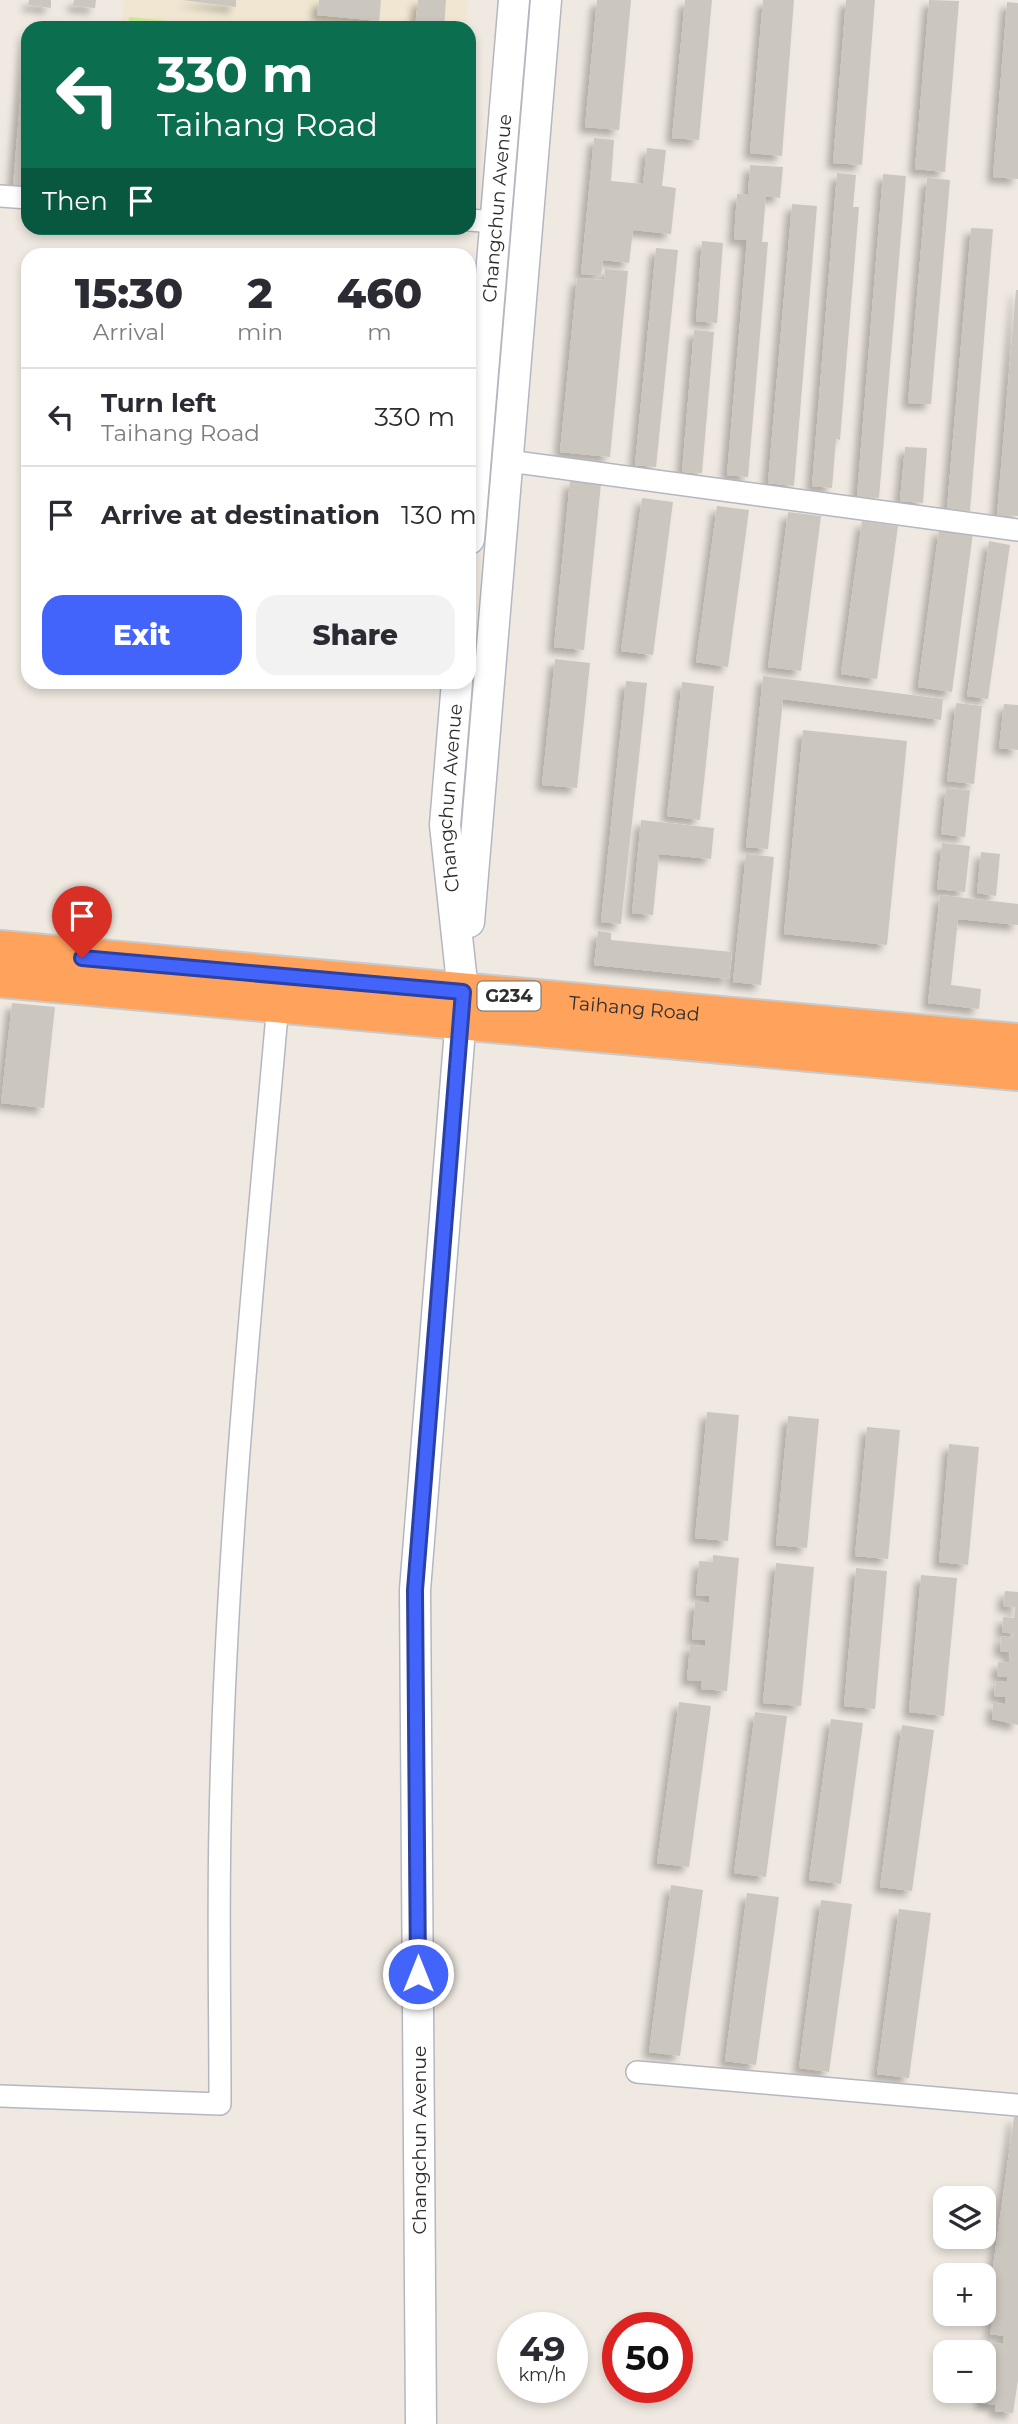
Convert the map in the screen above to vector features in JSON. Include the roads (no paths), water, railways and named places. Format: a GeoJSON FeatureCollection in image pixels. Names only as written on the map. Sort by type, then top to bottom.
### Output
{"type":"FeatureCollection","features":[{"type":"Feature","properties":{"kind":"highway","name":"Taihang Road"},"geometry":{"type":"LineString","coordinates":[[0,950],[1018,1071]]}},
{"type":"Feature","properties":{"kind":"highway","name":"Taihang Road"},"geometry":{"type":"LineString","coordinates":[[0,978],[278,1003],[461,1006],[1018,1044]]}},
{"type":"Feature","properties":{"kind":"main road","name":"Changchun Avenue"},"geometry":{"type":"LineString","coordinates":[[476,368],[482,221],[514,0]]}},
{"type":"Feature","properties":{"kind":"main road"},"geometry":{"type":"LineString","coordinates":[[461,1006],[546,0]]}},
{"type":"Feature","properties":{"kind":"main road","name":"Changchun Avenue"},"geometry":{"type":"LineString","coordinates":[[421,2424],[415,1590],[461,1006],[445,824],[456,689]]}},
{"type":"Feature","properties":{"kind":"street"},"geometry":{"type":"LineString","coordinates":[[0,196],[21,198]]}},
{"type":"Feature","properties":{"kind":"street"},"geometry":{"type":"LineString","coordinates":[[508,461],[1018,530]]}},
{"type":"Feature","properties":{"kind":"street"},"geometry":{"type":"LineString","coordinates":[[0,2096],[220,2104],[220,1826],[226,1660],[248,1343],[278,1003]]}},
{"type":"Feature","properties":{"kind":"street"},"geometry":{"type":"LineString","coordinates":[[637,2072],[1018,2105]]}}]}
